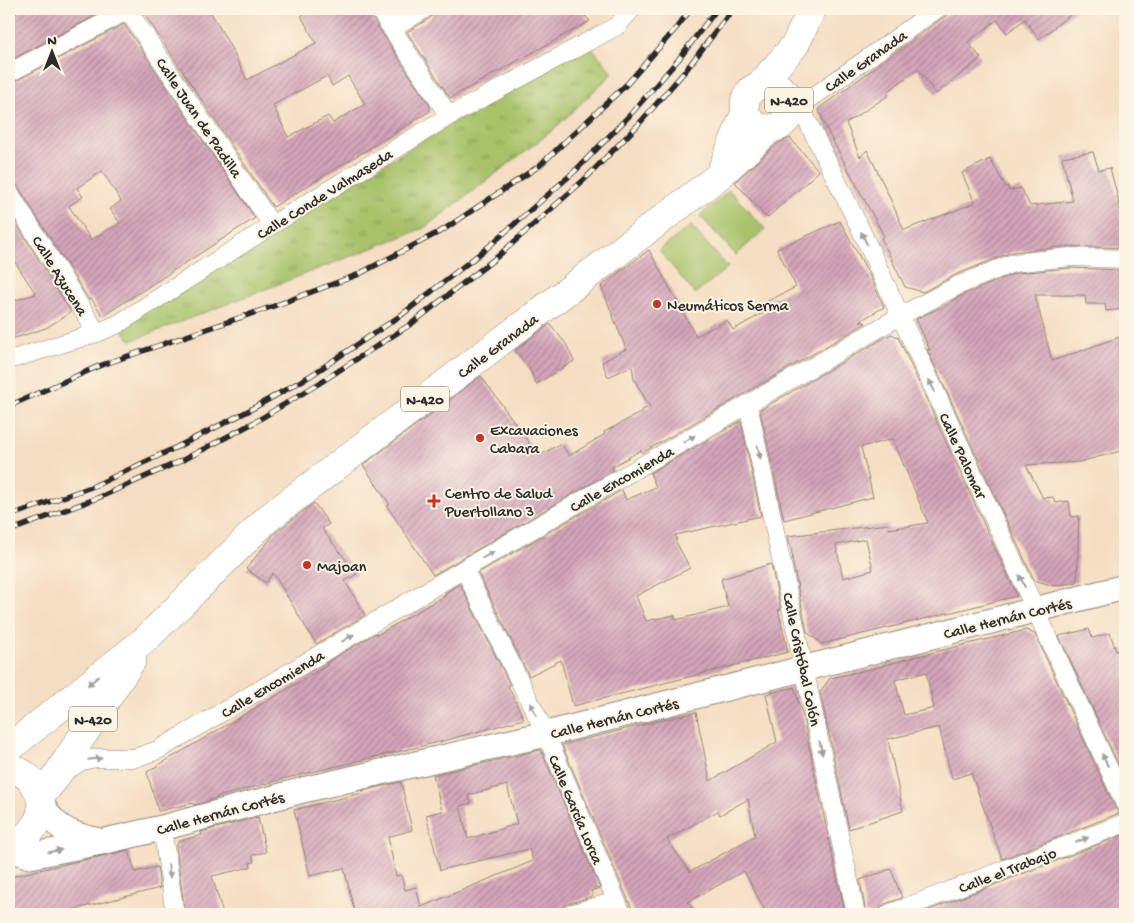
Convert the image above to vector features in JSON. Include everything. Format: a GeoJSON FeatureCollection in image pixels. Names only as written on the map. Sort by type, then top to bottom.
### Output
{"type":"FeatureCollection","features":[{"type":"Feature","properties":{"kind":"highway","name":"N-420"},"geometry":{"type":"LineString","coordinates":[[720,175],[745,113],[745,100],[751,90],[761,84],[795,45],[812,9]]}},
{"type":"Feature","properties":{"kind":"highway","name":"N-420"},"geometry":{"type":"LineString","coordinates":[[720,175],[770,130],[780,126],[788,118],[793,102],[795,45]]}},
{"type":"Feature","properties":{"kind":"highway","name":"N-420"},"geometry":{"type":"LineString","coordinates":[[761,84],[776,84],[793,102]]}},
{"type":"Feature","properties":{"kind":"highway","name":"N-420"},"geometry":{"type":"LineString","coordinates":[[745,113],[754,126],[770,130]]}},
{"type":"Feature","properties":{"kind":"highway","name":"Calle Granada"},"geometry":{"type":"LineString","coordinates":[[145,640],[267,519],[720,175]]}},
{"type":"Feature","properties":{"kind":"highway","name":"N-420"},"geometry":{"type":"LineString","coordinates":[[9,748],[145,640]]}},
{"type":"Feature","properties":{"kind":"highway","name":"N-420"},"geometry":{"type":"LineString","coordinates":[[9,845],[23,840],[38,822],[45,793],[145,640]]}},
{"type":"Feature","properties":{"kind":"highway"},"geometry":{"type":"LineString","coordinates":[[9,768],[26,775],[45,793]]}},
{"type":"Feature","properties":{"kind":"main road","name":"Calle Hernán Cortés"},"geometry":{"type":"LineString","coordinates":[[9,849],[30,856],[162,828],[303,790],[546,734],[1125,587]]}},
{"type":"Feature","properties":{"kind":"main road","name":"Calle Hernán Cortés"},"geometry":{"type":"LineString","coordinates":[[45,793],[52,820],[78,836],[102,842]]}},
{"type":"Feature","properties":{"kind":"street"},"geometry":{"type":"LineString","coordinates":[[9,73],[128,9]]}},
{"type":"Feature","properties":{"kind":"street","name":"Calle Juan de Padilla"},"geometry":{"type":"LineString","coordinates":[[128,9],[272,225]]}},
{"type":"Feature","properties":{"kind":"street"},"geometry":{"type":"LineString","coordinates":[[379,9],[449,116]]}},
{"type":"Feature","properties":{"kind":"street"},"geometry":{"type":"LineString","coordinates":[[392,29],[424,9]]}},
{"type":"Feature","properties":{"kind":"street","name":"Calle Conde Valmaseda"},"geometry":{"type":"LineString","coordinates":[[9,360],[118,324],[272,225],[449,116],[617,26],[632,9]]}},
{"type":"Feature","properties":{"kind":"street","name":"Calle Granada"},"geometry":{"type":"LineString","coordinates":[[793,102],[937,9]]}},
{"type":"Feature","properties":{"kind":"street","name":"Calle Palomar"},"geometry":{"type":"LineString","coordinates":[[793,102],[858,226],[1125,804]]}},
{"type":"Feature","properties":{"kind":"street","name":"Calle Azucena"},"geometry":{"type":"LineString","coordinates":[[9,192],[97,332]]}},
{"type":"Feature","properties":{"kind":"street","name":"Calle Encomienda"},"geometry":{"type":"LineString","coordinates":[[45,793],[82,761],[96,758],[136,758],[158,750],[464,569],[900,316],[958,285],[1013,263],[1070,258],[1125,259]]}},
{"type":"Feature","properties":{"kind":"street","name":"Calle Cristóbal Colón"},"geometry":{"type":"LineString","coordinates":[[748,404],[856,914]]}},
{"type":"Feature","properties":{"kind":"street","name":"Calle García Lorca"},"geometry":{"type":"LineString","coordinates":[[464,569],[546,734],[619,908]]}},
{"type":"Feature","properties":{"kind":"street","name":"Calle el Trabajo"},"geometry":{"type":"LineString","coordinates":[[889,914],[1125,823]]}},
{"type":"Feature","properties":{"kind":"street"},"geometry":{"type":"LineString","coordinates":[[162,828],[175,914]]}},
{"type":"Feature","properties":{"kind":"street"},"geometry":{"type":"LineString","coordinates":[[570,914],[619,908]]}},
{"type":"Feature","properties":{"kind":"green space"},"geometry":{"type":"Polygon","coordinates":[[[587,42],[613,73],[553,130],[424,228],[131,341],[118,324],[587,42]]]}},
{"type":"Feature","properties":{"kind":"green space"},"geometry":{"type":"Polygon","coordinates":[[[729,190],[765,229],[736,255],[700,216],[729,190]]]}},
{"type":"Feature","properties":{"kind":"green space"},"geometry":{"type":"Polygon","coordinates":[[[691,226],[728,267],[695,294],[659,250],[691,226]]]}},
{"type":"Feature","properties":{"kind":"building"},"geometry":{"type":"Polygon","coordinates":[[[9,9],[108,9],[9,61],[9,9]]]}},
{"type":"Feature","properties":{"kind":"building"},"geometry":{"type":"Polygon","coordinates":[[[141,9],[209,9],[247,80],[316,43],[301,16],[313,9],[368,9],[370,15],[430,106],[430,111],[273,207],[141,9]],[[327,76],[273,105],[288,137],[328,116],[333,123],[365,104],[348,76],[332,86],[327,76]]]}},
{"type":"Feature","properties":{"kind":"building"},"geometry":{"type":"Polygon","coordinates":[[[435,9],[591,9],[585,16],[590,21],[450,98],[407,32],[430,18],[435,9]]]}},
{"type":"Feature","properties":{"kind":"building"},"geometry":{"type":"Polygon","coordinates":[[[955,9],[1078,9],[1039,39],[1025,19],[1007,33],[997,20],[968,42],[981,58],[936,94],[918,69],[887,92],[889,95],[846,123],[860,157],[867,150],[904,230],[975,203],[962,173],[990,159],[1006,187],[1008,186],[1009,191],[1021,188],[1030,206],[1073,201],[1062,157],[1093,152],[1099,170],[1110,168],[1118,198],[1120,218],[1125,218],[1125,248],[1069,246],[1012,252],[955,275],[923,292],[905,287],[881,238],[884,236],[829,134],[818,109],[955,9]]]}},
{"type":"Feature","properties":{"kind":"building"},"geometry":{"type":"Polygon","coordinates":[[[124,24],[255,218],[103,316],[91,298],[89,300],[18,186],[9,181],[9,84],[124,24]],[[102,171],[77,188],[83,197],[69,206],[91,240],[120,223],[110,209],[121,201],[102,171]]]}},
{"type":"Feature","properties":{"kind":"building"},"geometry":{"type":"Polygon","coordinates":[[[790,138],[819,171],[767,218],[735,182],[778,143],[790,138]]]}},
{"type":"Feature","properties":{"kind":"building"},"geometry":{"type":"Polygon","coordinates":[[[9,212],[71,312],[46,328],[9,340],[9,302],[36,294],[15,262],[9,266],[9,212]]]}},
{"type":"Feature","properties":{"kind":"building"},"geometry":{"type":"Polygon","coordinates":[[[840,221],[869,274],[884,307],[860,321],[866,323],[642,453],[641,450],[612,467],[614,470],[433,575],[387,506],[390,505],[363,465],[481,376],[539,456],[561,443],[569,456],[605,434],[604,432],[650,407],[634,379],[632,366],[608,377],[602,362],[626,349],[601,286],[649,250],[696,336],[727,320],[733,330],[770,309],[766,302],[796,287],[777,249],[840,221]]]}},
{"type":"Feature","properties":{"kind":"building"},"geometry":{"type":"Polygon","coordinates":[[[1070,268],[1122,270],[1120,286],[1124,286],[1125,309],[1106,311],[1105,304],[1086,304],[1085,295],[1035,295],[1052,361],[1125,335],[1125,450],[1079,462],[1026,465],[1043,498],[1053,497],[1056,503],[1069,501],[1071,517],[1079,516],[1077,582],[1054,586],[1034,580],[927,349],[930,350],[916,319],[963,295],[1016,273],[1070,268]]]}},
{"type":"Feature","properties":{"kind":"building"},"geometry":{"type":"Polygon","coordinates":[[[550,324],[566,344],[574,361],[536,384],[530,370],[515,350],[550,324]]]}},
{"type":"Feature","properties":{"kind":"building"},"geometry":{"type":"Polygon","coordinates":[[[891,334],[898,337],[1017,596],[822,644],[807,632],[788,536],[888,524],[889,529],[928,523],[893,439],[861,447],[873,497],[784,520],[760,410],[891,334]],[[866,539],[836,545],[843,578],[873,570],[866,539]]]}},
{"type":"Feature","properties":{"kind":"building"},"geometry":{"type":"Polygon","coordinates":[[[741,421],[761,516],[675,535],[677,540],[675,540],[690,568],[636,596],[646,621],[674,615],[676,620],[728,607],[721,579],[771,564],[781,611],[778,609],[788,652],[573,706],[561,660],[529,676],[478,573],[622,490],[626,500],[656,487],[650,473],[741,421]]]}},
{"type":"Feature","properties":{"kind":"building","name":"Majoan"},"geometry":{"type":"Polygon","coordinates":[[[314,503],[329,524],[322,529],[357,574],[345,581],[365,615],[316,644],[273,573],[266,583],[246,569],[275,533],[314,503]]]}},
{"type":"Feature","properties":{"kind":"building"},"geometry":{"type":"Polygon","coordinates":[[[460,584],[510,685],[508,686],[524,719],[443,741],[287,778],[194,805],[193,803],[158,811],[147,772],[328,665],[326,663],[376,633],[377,635],[446,595],[445,593],[460,584]]]}},
{"type":"Feature","properties":{"kind":"building"},"geometry":{"type":"Polygon","coordinates":[[[1089,629],[1092,638],[1110,633],[1116,651],[1125,648],[1125,779],[1059,636],[1089,629]]]}},
{"type":"Feature","properties":{"kind":"building"},"geometry":{"type":"Polygon","coordinates":[[[1026,630],[1035,634],[1115,808],[1120,813],[1002,859],[971,773],[952,779],[939,727],[888,739],[903,811],[849,829],[820,692],[830,678],[1026,630]],[[926,672],[895,680],[904,715],[934,708],[926,672]]]}},
{"type":"Feature","properties":{"kind":"building"},"geometry":{"type":"Polygon","coordinates":[[[794,687],[803,717],[845,914],[767,914],[744,871],[688,902],[696,914],[634,914],[562,745],[696,712],[710,781],[777,742],[766,694],[794,687]],[[748,799],[720,815],[718,811],[667,839],[690,872],[755,836],[748,799]]]}},
{"type":"Feature","properties":{"kind":"building"},"geometry":{"type":"Polygon","coordinates":[[[541,750],[600,888],[591,891],[593,896],[562,907],[560,914],[355,914],[344,868],[310,876],[294,810],[401,782],[412,830],[388,837],[396,876],[401,875],[405,890],[416,887],[421,907],[533,861],[529,849],[440,870],[426,815],[442,811],[433,775],[541,750]],[[507,785],[468,795],[471,803],[460,806],[468,839],[517,824],[507,785]]]}},
{"type":"Feature","properties":{"kind":"building"},"geometry":{"type":"Polygon","coordinates":[[[258,817],[266,852],[252,855],[254,862],[250,863],[251,867],[212,876],[223,914],[185,914],[176,846],[179,841],[202,835],[201,832],[258,817]]]}},
{"type":"Feature","properties":{"kind":"building"},"geometry":{"type":"Polygon","coordinates":[[[1125,834],[1125,914],[919,914],[1125,834]]]}},
{"type":"Feature","properties":{"kind":"building"},"geometry":{"type":"Polygon","coordinates":[[[129,850],[135,872],[157,867],[160,888],[56,914],[9,914],[9,877],[129,850]]]}},
{"type":"Feature","properties":{"kind":"building"},"geometry":{"type":"Polygon","coordinates":[[[891,869],[902,898],[885,904],[880,908],[879,914],[866,914],[860,880],[891,869]]]}},
{"type":"Feature","properties":{"kind":"railway"},"geometry":{"type":"LineString","coordinates":[[9,406],[99,366],[274,306],[357,275],[443,230],[539,166],[627,84],[691,9]]}},
{"type":"Feature","properties":{"kind":"railway"},"geometry":{"type":"LineString","coordinates":[[9,516],[94,486],[248,411],[310,376],[400,316],[487,248],[574,172],[629,116],[678,60],[717,9]]}},
{"type":"Feature","properties":{"kind":"railway"},"geometry":{"type":"LineString","coordinates":[[9,531],[100,497],[185,459],[255,422],[411,324],[497,257],[586,178],[637,126],[686,70],[733,9]]}},
{"type":"Feature","properties":{"kind":"place","name":"Neumáticos Serma"},"geometry":{"type":"Point","coordinates":[657,304]}},
{"type":"Feature","properties":{"kind":"place","name":"Excavaciones Cabara"},"geometry":{"type":"Point","coordinates":[480,438]}},
{"type":"Feature","properties":{"kind":"place","name":"Centro de Salud Puertollano 3"},"geometry":{"type":"Point","coordinates":[434,501]}},
{"type":"Feature","properties":{"kind":"place","name":"Majoan"},"geometry":{"type":"Point","coordinates":[307,565]}}]}
